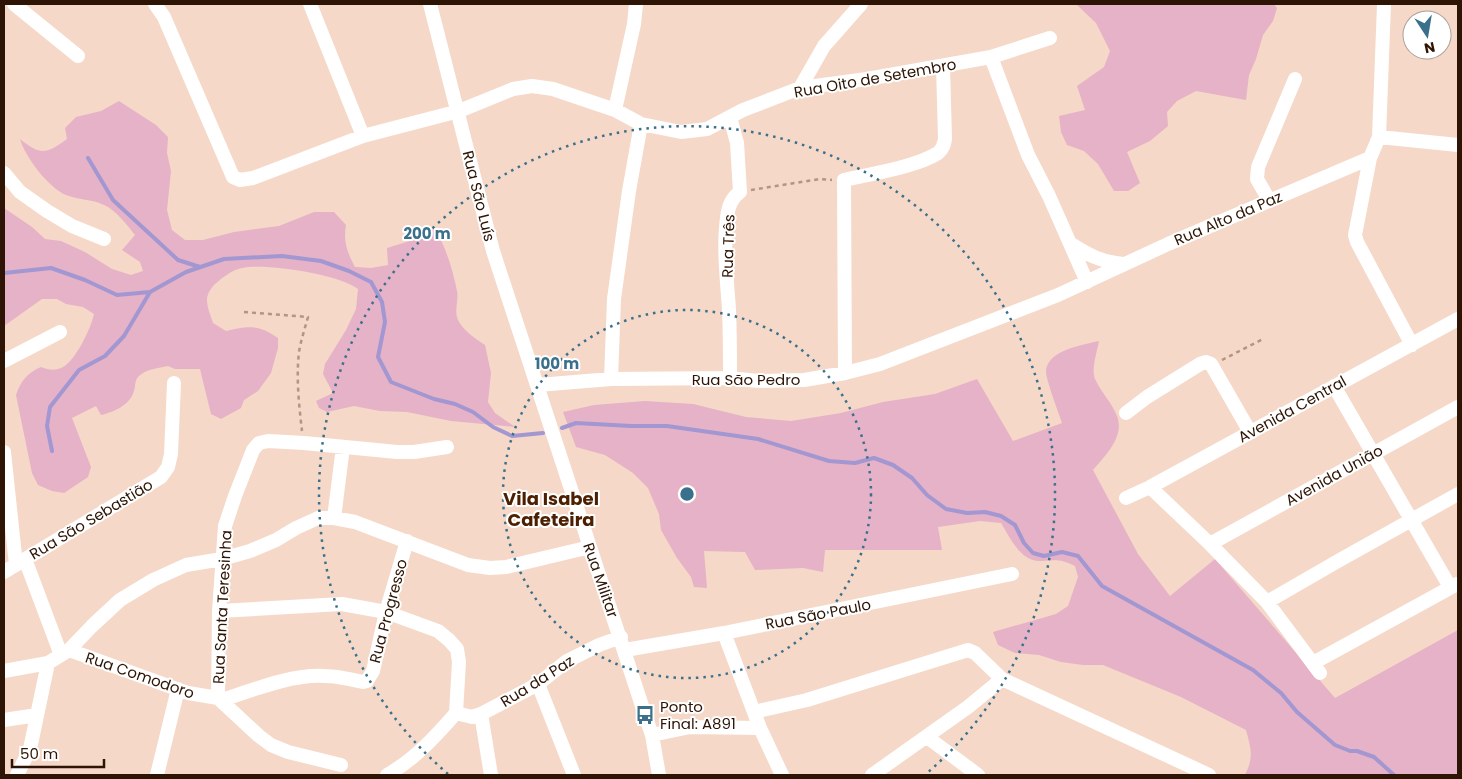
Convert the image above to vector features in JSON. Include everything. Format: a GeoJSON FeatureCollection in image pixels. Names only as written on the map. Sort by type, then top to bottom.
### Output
{"type":"FeatureCollection","features":[{"type":"Feature","properties":{"kind":"street"},"geometry":{"type":"LineString","coordinates":[[14,4],[78,56]]}},
{"type":"Feature","properties":{"kind":"street","name":"Rua Oito de Setembro"},"geometry":{"type":"LineString","coordinates":[[155,4],[164,17],[233,177],[240,180],[252,178],[363,136],[459,111],[513,89],[532,86],[553,89],[615,110],[641,124],[680,132],[708,128],[743,110],[800,88],[990,57],[1050,38]]}},
{"type":"Feature","properties":{"kind":"street"},"geometry":{"type":"LineString","coordinates":[[310,4],[363,136]]}},
{"type":"Feature","properties":{"kind":"street","name":"Rua São Luís"},"geometry":{"type":"LineString","coordinates":[[430,4],[459,111],[493,251],[538,385]]}},
{"type":"Feature","properties":{"kind":"street"},"geometry":{"type":"LineString","coordinates":[[615,110],[634,24],[636,4]]}},
{"type":"Feature","properties":{"kind":"street"},"geometry":{"type":"LineString","coordinates":[[800,88],[824,46],[861,4]]}},
{"type":"Feature","properties":{"kind":"street"},"geometry":{"type":"LineString","coordinates":[[1383,4],[1379,137],[1370,158],[1355,235],[1412,345]]}},
{"type":"Feature","properties":{"kind":"street"},"geometry":{"type":"LineString","coordinates":[[990,57],[1028,155],[1087,282]]}},
{"type":"Feature","properties":{"kind":"street"},"geometry":{"type":"LineString","coordinates":[[845,374],[844,180],[910,164],[943,148],[945,139],[943,66]]}},
{"type":"Feature","properties":{"kind":"street"},"geometry":{"type":"LineString","coordinates":[[1269,200],[1257,179],[1258,167],[1295,79]]}},
{"type":"Feature","properties":{"kind":"street"},"geometry":{"type":"LineString","coordinates":[[730,117],[738,143],[740,192]]}},
{"type":"Feature","properties":{"kind":"street"},"geometry":{"type":"LineString","coordinates":[[611,380],[614,299],[628,191],[641,124]]}},
{"type":"Feature","properties":{"kind":"street"},"geometry":{"type":"LineString","coordinates":[[1379,137],[1458,144]]}},
{"type":"Feature","properties":{"kind":"street","name":"Rua Alto da Paz"},"geometry":{"type":"LineString","coordinates":[[1087,282],[1269,200],[1370,158]]}},
{"type":"Feature","properties":{"kind":"street"},"geometry":{"type":"LineString","coordinates":[[4,173],[20,192],[47,211],[72,226],[104,239]]}},
{"type":"Feature","properties":{"kind":"street","name":"Rua Três"},"geometry":{"type":"LineString","coordinates":[[730,378],[730,326],[726,270],[727,218],[730,204],[734,196],[740,192]]}},
{"type":"Feature","properties":{"kind":"street"},"geometry":{"type":"LineString","coordinates":[[1071,244],[1100,260],[1124,264]]}},
{"type":"Feature","properties":{"kind":"street"},"geometry":{"type":"LineString","coordinates":[[1100,260],[1104,265],[1103,274]]}},
{"type":"Feature","properties":{"kind":"street","name":"Rua São Pedro"},"geometry":{"type":"LineString","coordinates":[[538,385],[611,380],[730,378],[758,381],[804,380],[845,374],[880,364],[1087,282]]}},
{"type":"Feature","properties":{"kind":"street","name":"Avenida Central"},"geometry":{"type":"LineString","coordinates":[[1126,498],[1150,487],[1458,319]]}},
{"type":"Feature","properties":{"kind":"street"},"geometry":{"type":"LineString","coordinates":[[4,361],[60,332]]}},
{"type":"Feature","properties":{"kind":"street"},"geometry":{"type":"LineString","coordinates":[[1126,413],[1147,397],[1206,362],[1211,364],[1250,432]]}},
{"type":"Feature","properties":{"kind":"street","name":"Rua São Sebastião"},"geometry":{"type":"LineString","coordinates":[[4,452],[15,566],[161,477],[168,467],[171,454],[174,383]]}},
{"type":"Feature","properties":{"kind":"street","name":"Rua Militar"},"geometry":{"type":"LineString","coordinates":[[538,385],[652,735],[659,775]]}},
{"type":"Feature","properties":{"kind":"street"},"geometry":{"type":"LineString","coordinates":[[1150,487],[1267,602],[1317,668],[1454,585],[1411,520],[1334,386]]}},
{"type":"Feature","properties":{"kind":"street","name":"Avenida União"},"geometry":{"type":"LineString","coordinates":[[1210,544],[1458,407]]}},
{"type":"Feature","properties":{"kind":"street","name":"Rua Santa Teresinha"},"geometry":{"type":"LineString","coordinates":[[220,699],[219,611],[225,526],[234,496],[253,450],[259,443],[268,441],[304,443],[397,452],[414,452],[447,446]]}},
{"type":"Feature","properties":{"kind":"street"},"geometry":{"type":"LineString","coordinates":[[334,518],[343,447]]}},
{"type":"Feature","properties":{"kind":"street"},"geometry":{"type":"LineString","coordinates":[[1267,602],[1338,560],[1458,494]]}},
{"type":"Feature","properties":{"kind":"street"},"geometry":{"type":"LineString","coordinates":[[4,671],[48,663],[65,653],[120,600],[153,580],[186,565],[222,559],[250,551],[318,518],[334,518],[355,522],[468,565],[490,568],[506,567],[590,547]]}},
{"type":"Feature","properties":{"kind":"street","name":"Rua Progresso"},"geometry":{"type":"LineString","coordinates":[[220,699],[298,678],[323,675],[363,682],[367,681],[373,671],[386,612],[407,541]]}},
{"type":"Feature","properties":{"kind":"street"},"geometry":{"type":"LineString","coordinates":[[15,566],[65,653]]}},
{"type":"Feature","properties":{"kind":"street","name":"Rua São Paulo"},"geometry":{"type":"LineString","coordinates":[[623,644],[724,632],[1012,574]]}},
{"type":"Feature","properties":{"kind":"street"},"geometry":{"type":"LineString","coordinates":[[219,611],[342,604],[386,612],[438,631],[449,640],[457,649],[460,662],[456,713],[435,738],[405,765],[387,775]]}},
{"type":"Feature","properties":{"kind":"street"},"geometry":{"type":"LineString","coordinates":[[724,632],[760,728],[782,775]]}},
{"type":"Feature","properties":{"kind":"street","name":"Rua da Paz"},"geometry":{"type":"LineString","coordinates":[[456,713],[472,717],[481,714],[538,684],[567,660],[599,645],[623,644]]}},
{"type":"Feature","properties":{"kind":"street"},"geometry":{"type":"LineString","coordinates":[[754,712],[908,670],[968,650],[975,653],[1002,679],[1210,775]]}},
{"type":"Feature","properties":{"kind":"street","name":"Rua Comodoro"},"geometry":{"type":"LineString","coordinates":[[65,653],[188,693],[220,699]]}},
{"type":"Feature","properties":{"kind":"street"},"geometry":{"type":"LineString","coordinates":[[17,775],[30,749],[48,663]]}},
{"type":"Feature","properties":{"kind":"street"},"geometry":{"type":"LineString","coordinates":[[879,774],[1002,679]]}},
{"type":"Feature","properties":{"kind":"street"},"geometry":{"type":"LineString","coordinates":[[538,684],[574,775]]}},
{"type":"Feature","properties":{"kind":"street"},"geometry":{"type":"LineString","coordinates":[[157,775],[178,689]]}},
{"type":"Feature","properties":{"kind":"street"},"geometry":{"type":"LineString","coordinates":[[220,699],[271,745],[288,752],[341,765]]}},
{"type":"Feature","properties":{"kind":"street"},"geometry":{"type":"LineString","coordinates":[[481,714],[490,775]]}},
{"type":"Feature","properties":{"kind":"street"},"geometry":{"type":"LineString","coordinates":[[4,720],[37,715]]}},
{"type":"Feature","properties":{"kind":"street"},"geometry":{"type":"LineString","coordinates":[[652,735],[690,727],[760,728]]}},
{"type":"Feature","properties":{"kind":"street"},"geometry":{"type":"LineString","coordinates":[[927,737],[978,775]]}},
{"type":"Feature","properties":{"kind":"path"},"geometry":{"type":"LineString","coordinates":[[740,192],[820,179],[844,180]]}},
{"type":"Feature","properties":{"kind":"path"},"geometry":{"type":"LineString","coordinates":[[244,312],[308,317],[299,350],[298,369],[299,400],[304,443]]}},
{"type":"Feature","properties":{"kind":"path"},"geometry":{"type":"LineString","coordinates":[[1211,364],[1263,339]]}},
{"type":"Feature","properties":{"kind":"shaded area"},"geometry":{"type":"Polygon","coordinates":[[[1076,4],[1274,4],[1277,8],[1273,21],[1263,35],[1249,75],[1246,100],[1196,91],[1177,101],[1167,112],[1168,126],[1150,141],[1127,152],[1140,183],[1128,191],[1114,191],[1098,164],[1084,151],[1067,145],[1061,132],[1059,116],[1085,110],[1077,86],[1104,67],[1110,51],[1096,23],[1076,4]]]}},
{"type":"Feature","properties":{"kind":"shaded area"},"geometry":{"type":"Polygon","coordinates":[[[119,101],[156,125],[168,137],[167,153],[171,171],[167,210],[172,230],[185,240],[203,240],[234,232],[279,226],[314,212],[334,212],[346,225],[346,246],[355,267],[371,268],[388,265],[387,248],[413,240],[421,231],[435,229],[446,251],[457,291],[457,318],[467,332],[485,345],[491,373],[488,402],[495,413],[515,427],[451,421],[407,412],[380,411],[354,406],[327,412],[319,408],[316,401],[333,393],[323,374],[325,364],[346,330],[356,309],[358,289],[319,274],[284,268],[242,268],[224,276],[215,284],[208,293],[207,303],[213,323],[226,331],[253,327],[265,330],[278,338],[278,348],[271,373],[258,391],[244,400],[241,408],[221,419],[211,414],[200,369],[175,369],[168,366],[145,372],[137,378],[132,396],[121,407],[101,415],[96,406],[72,418],[91,467],[88,477],[64,493],[52,491],[38,485],[32,473],[16,395],[25,378],[36,369],[41,367],[58,369],[73,358],[90,327],[94,314],[83,307],[66,304],[57,299],[42,299],[4,326],[4,208],[32,227],[45,239],[61,241],[85,252],[112,269],[131,275],[143,271],[140,262],[122,250],[135,235],[121,218],[104,205],[71,197],[52,186],[32,163],[20,139],[39,150],[44,151],[54,148],[67,139],[65,128],[76,117],[101,111],[119,101]]]}},
{"type":"Feature","properties":{"kind":"shaded area"},"geometry":{"type":"Polygon","coordinates":[[[1099,341],[1094,375],[1097,384],[1115,411],[1119,424],[1116,439],[1093,470],[1138,554],[1170,596],[1215,559],[1335,698],[1458,630],[1458,775],[1245,775],[1250,763],[1251,753],[1246,730],[1181,697],[1103,665],[1061,662],[1039,655],[1015,653],[998,645],[993,632],[1056,614],[1068,606],[1078,577],[1075,566],[1066,562],[1059,560],[1041,561],[1028,558],[1012,542],[1001,523],[980,521],[938,527],[942,550],[825,550],[823,572],[803,568],[755,570],[745,552],[704,551],[707,588],[694,587],[691,577],[677,558],[661,530],[659,514],[648,488],[633,473],[605,455],[576,447],[563,412],[594,405],[645,401],[693,404],[746,417],[791,421],[841,413],[883,402],[935,394],[977,379],[1013,441],[1062,423],[1046,374],[1048,363],[1060,353],[1084,344],[1099,341]]]}},
{"type":"Feature","properties":{"kind":"waterway"},"geometry":{"type":"LineString","coordinates":[[88,158],[113,200],[178,260],[200,267]]}},
{"type":"Feature","properties":{"kind":"waterway"},"geometry":{"type":"LineString","coordinates":[[4,273],[51,268],[85,280],[117,295],[150,292],[186,272],[224,259],[282,256],[321,261],[349,271],[371,282],[382,302],[385,322],[378,357],[391,382],[473,412],[493,427],[512,436],[543,433]]}},
{"type":"Feature","properties":{"kind":"waterway"},"geometry":{"type":"LineString","coordinates":[[52,451],[47,426],[50,407],[79,370],[105,356],[124,336],[150,292]]}},
{"type":"Feature","properties":{"kind":"waterway"},"geometry":{"type":"LineString","coordinates":[[562,428],[576,423],[667,426],[758,439],[829,461],[855,463],[874,458],[893,465],[912,478],[927,495],[946,509],[967,513],[985,512],[1001,516],[1015,525],[1024,543],[1033,553],[1044,556],[1062,552],[1078,556],[1102,586],[1253,670],[1281,693],[1297,712],[1335,745],[1374,757],[1394,775]]}},
{"type":"Feature","properties":{"kind":"place","name":"Ponto Final: A891"},"geometry":{"type":"Point","coordinates":[645,715]}},
{"type":"Feature","properties":{"kind":"district","name":"Vila Isabel Cafeteira"},"geometry":{"type":"Point","coordinates":[551,508]}}]}
